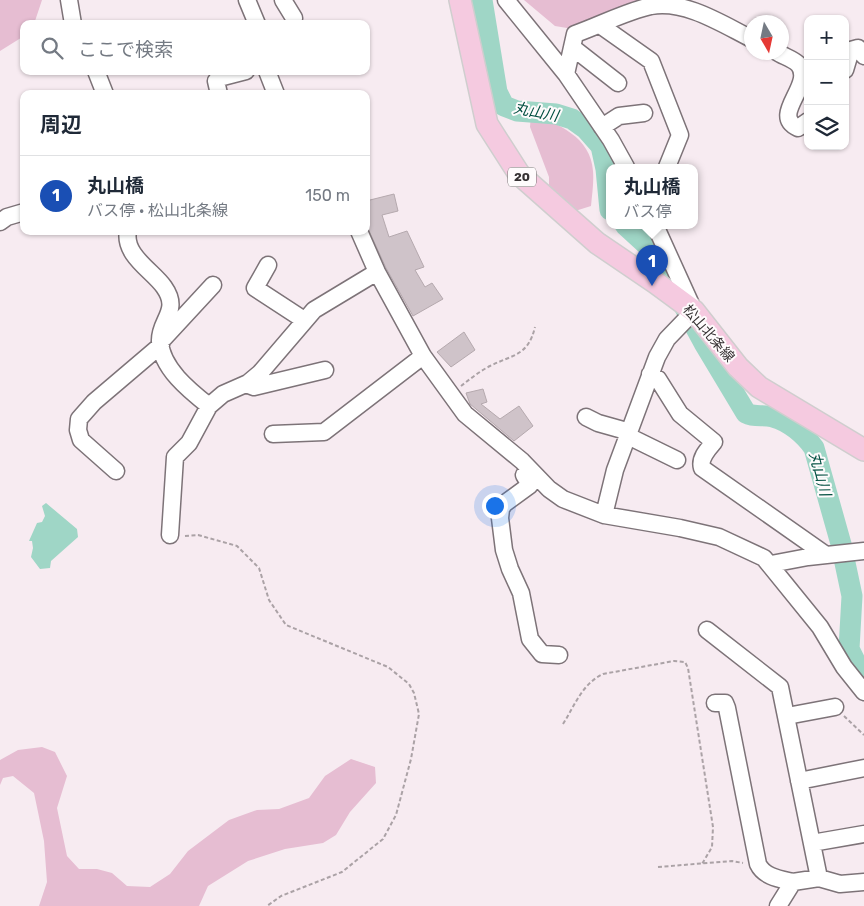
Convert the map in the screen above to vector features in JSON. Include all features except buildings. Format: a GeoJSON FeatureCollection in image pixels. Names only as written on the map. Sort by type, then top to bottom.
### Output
{"type":"FeatureCollection","features":[{"type":"Feature","properties":{"kind":"main road","name":"松山北条線"},"geometry":{"type":"LineString","coordinates":[[462,9],[487,124],[519,174],[597,243],[693,311],[738,366],[759,387],[864,450]]}},
{"type":"Feature","properties":{"kind":"street"},"geometry":{"type":"LineString","coordinates":[[69,0],[72,20]]}},
{"type":"Feature","properties":{"kind":"street"},"geometry":{"type":"LineString","coordinates":[[247,0],[255,20]]}},
{"type":"Feature","properties":{"kind":"street"},"geometry":{"type":"LineString","coordinates":[[283,0],[294,20]]}},
{"type":"Feature","properties":{"kind":"street"},"geometry":{"type":"LineString","coordinates":[[506,0],[566,74],[624,164]]}},
{"type":"Feature","properties":{"kind":"street"},"geometry":{"type":"LineString","coordinates":[[566,74],[575,34],[650,6],[687,9],[744,35]]}},
{"type":"Feature","properties":{"kind":"street"},"geometry":{"type":"LineString","coordinates":[[600,25],[651,61],[680,134],[668,164]]}},
{"type":"Feature","properties":{"kind":"street"},"geometry":{"type":"LineString","coordinates":[[572,47],[618,83]]}},
{"type":"Feature","properties":{"kind":"street"},"geometry":{"type":"LineString","coordinates":[[848,60],[851,50],[858,48],[864,56]]}},
{"type":"Feature","properties":{"kind":"street"},"geometry":{"type":"LineString","coordinates":[[789,59],[797,64],[801,70],[800,87],[788,111],[788,119],[798,128],[804,124]]}},
{"type":"Feature","properties":{"kind":"street"},"geometry":{"type":"LineString","coordinates":[[98,75],[103,90]]}},
{"type":"Feature","properties":{"kind":"street"},"geometry":{"type":"LineString","coordinates":[[218,90],[216,86],[219,78],[231,75]]}},
{"type":"Feature","properties":{"kind":"street"},"geometry":{"type":"LineString","coordinates":[[269,75],[274,90]]}},
{"type":"Feature","properties":{"kind":"street"},"geometry":{"type":"LineString","coordinates":[[602,127],[619,116],[644,113]]}},
{"type":"Feature","properties":{"kind":"street"},"geometry":{"type":"LineString","coordinates":[[0,222],[7,217],[20,213]]}},
{"type":"Feature","properties":{"kind":"street"},"geometry":{"type":"LineString","coordinates":[[604,515],[615,470],[650,374],[667,339],[693,311],[657,229]]}},
{"type":"Feature","properties":{"kind":"street"},"geometry":{"type":"LineString","coordinates":[[129,235],[132,249],[142,265],[165,288],[169,296],[171,308],[161,333],[160,343],[178,379],[194,396],[209,406]]}},
{"type":"Feature","properties":{"kind":"street"},"geometry":{"type":"LineString","coordinates":[[361,235],[377,272],[423,356],[465,414],[530,470],[549,489],[563,499],[604,515],[680,528],[719,537],[754,552],[771,564],[801,606],[820,627],[844,667],[864,692]]}},
{"type":"Feature","properties":{"kind":"street"},"geometry":{"type":"LineString","coordinates":[[268,265],[255,288],[304,320]]}},
{"type":"Feature","properties":{"kind":"street"},"geometry":{"type":"LineString","coordinates":[[170,535],[176,458],[189,443],[209,406],[223,394],[246,384],[275,358],[304,320],[320,306],[377,272]]}},
{"type":"Feature","properties":{"kind":"street"},"geometry":{"type":"LineString","coordinates":[[116,471],[81,440],[78,430],[79,418],[94,402],[160,343],[213,285]]}},
{"type":"Feature","properties":{"kind":"street"},"geometry":{"type":"LineString","coordinates":[[273,434],[324,432],[423,356]]}},
{"type":"Feature","properties":{"kind":"street"},"geometry":{"type":"LineString","coordinates":[[246,384],[254,387],[325,370]]}},
{"type":"Feature","properties":{"kind":"street"},"geometry":{"type":"LineString","coordinates":[[650,374],[658,380],[680,414],[714,442],[704,455],[702,468],[826,555]]}},
{"type":"Feature","properties":{"kind":"street"},"geometry":{"type":"LineString","coordinates":[[586,417],[629,434],[677,460]]}},
{"type":"Feature","properties":{"kind":"street"},"geometry":{"type":"LineString","coordinates":[[530,470],[524,475],[530,485],[504,504],[501,509],[500,518],[504,550],[521,593],[530,639],[542,654],[559,655]]}},
{"type":"Feature","properties":{"kind":"street"},"geometry":{"type":"LineString","coordinates":[[771,564],[826,555],[864,552]]}},
{"type":"Feature","properties":{"kind":"street"},"geometry":{"type":"LineString","coordinates":[[707,630],[780,688],[819,878]]}},
{"type":"Feature","properties":{"kind":"street"},"geometry":{"type":"LineString","coordinates":[[715,703],[725,703],[727,708],[759,868],[772,877],[793,882],[819,878],[840,884],[864,882]]}},
{"type":"Feature","properties":{"kind":"street"},"geometry":{"type":"LineString","coordinates":[[786,716],[835,707]]}},
{"type":"Feature","properties":{"kind":"street"},"geometry":{"type":"LineString","coordinates":[[800,781],[864,768]]}},
{"type":"Feature","properties":{"kind":"street"},"geometry":{"type":"LineString","coordinates":[[812,843],[864,834]]}},
{"type":"Feature","properties":{"kind":"street"},"geometry":{"type":"LineString","coordinates":[[778,906],[793,882]]}},
{"type":"Feature","properties":{"kind":"path"},"geometry":{"type":"LineString","coordinates":[[450,392],[490,366],[516,356],[532,340],[536,327]]}},
{"type":"Feature","properties":{"kind":"path"},"geometry":{"type":"LineString","coordinates":[[198,535],[237,546],[250,557],[259,568],[268,600],[286,625],[388,667],[409,684],[414,693],[419,714],[411,759],[396,815],[383,839],[342,872],[281,896],[267,906]]}},
{"type":"Feature","properties":{"kind":"path"},"geometry":{"type":"LineString","coordinates":[[563,724],[586,685],[603,674],[674,661],[685,662],[688,668],[702,749],[713,827],[712,847],[702,864]]}},
{"type":"Feature","properties":{"kind":"path"},"geometry":{"type":"LineString","coordinates":[[835,707],[864,736]]}},
{"type":"Feature","properties":{"kind":"path"},"geometry":{"type":"LineString","coordinates":[[658,867],[732,861],[754,869],[759,868]]}},
{"type":"Feature","properties":{"kind":"shaded area"},"geometry":{"type":"Polygon","coordinates":[[[0,0],[42,0],[35,20],[20,20],[20,38],[0,51],[0,0]]]}},
{"type":"Feature","properties":{"kind":"shaded area"},"geometry":{"type":"Polygon","coordinates":[[[524,0],[641,0],[573,29],[555,26],[524,0]]]}},
{"type":"Feature","properties":{"kind":"shaded area"},"geometry":{"type":"Polygon","coordinates":[[[531,113],[562,127],[580,141],[586,149],[591,159],[593,171],[591,206],[575,211],[549,185],[549,177],[530,127],[531,113]]]}},
{"type":"Feature","properties":{"kind":"shaded area"},"geometry":{"type":"Polygon","coordinates":[[[46,503],[77,529],[78,537],[51,561],[50,568],[40,569],[31,557],[33,548],[32,541],[29,541],[37,523],[42,522],[45,516],[42,506],[46,503]]]}},
{"type":"Feature","properties":{"kind":"shaded area"},"geometry":{"type":"Polygon","coordinates":[[[42,747],[55,752],[67,776],[57,808],[67,856],[79,869],[97,869],[112,873],[127,886],[150,887],[170,874],[188,851],[229,820],[257,810],[279,809],[309,798],[325,776],[351,759],[375,767],[376,783],[350,812],[336,835],[323,843],[285,849],[248,861],[208,886],[199,906],[39,906],[47,882],[44,841],[34,793],[13,776],[3,778],[0,785],[0,760],[18,750],[42,747]]]}},
{"type":"Feature","properties":{"kind":"waterway","name":"丸山川"},"geometry":{"type":"LineString","coordinates":[[482,0],[497,92],[504,106],[517,111],[556,114],[572,119],[586,129],[601,146],[606,169]]}},
{"type":"Feature","properties":{"kind":"waterway","name":"丸山川"},"geometry":{"type":"LineString","coordinates":[[629,229],[649,247],[659,260],[704,343],[746,413],[769,416],[791,425],[814,448],[841,544],[852,596],[849,649],[864,679]]}},
{"type":"Feature","properties":{"kind":"place","name":"丸山橋"},"geometry":{"type":"Point","coordinates":[652,286]}}]}
